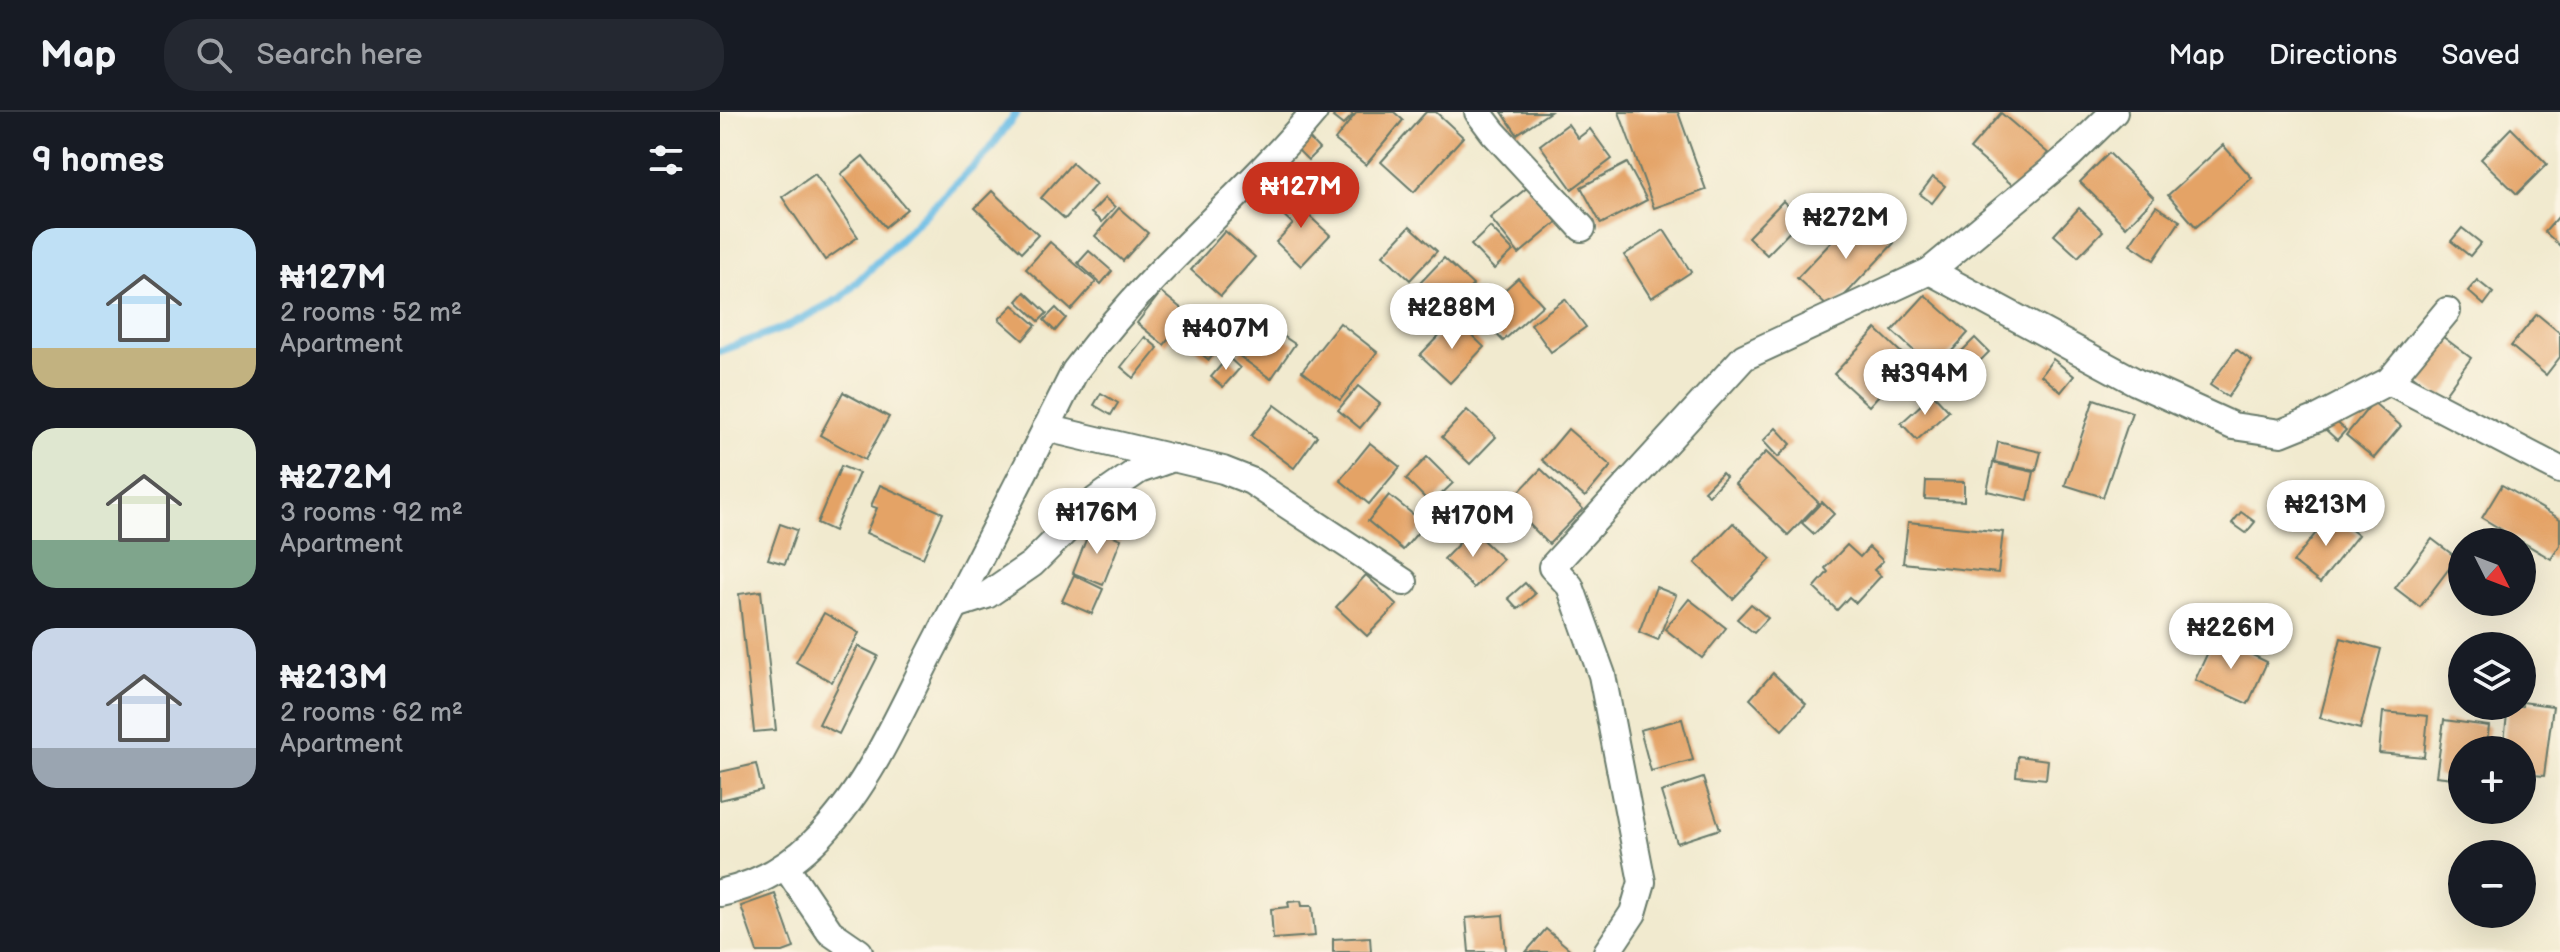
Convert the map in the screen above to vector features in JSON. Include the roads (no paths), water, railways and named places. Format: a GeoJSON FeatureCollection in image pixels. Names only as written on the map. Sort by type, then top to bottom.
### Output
{"type":"FeatureCollection","features":[{"type":"Feature","properties":{"kind":"street"},"geometry":{"type":"LineString","coordinates":[[720,893],[761,880],[786,867],[816,840],[844,808],[868,771],[956,605],[1075,371],[1110,327],[1314,112]]}},
{"type":"Feature","properties":{"kind":"street"},"geometry":{"type":"LineString","coordinates":[[1478,112],[1582,228]]}},
{"type":"Feature","properties":{"kind":"street"},"geometry":{"type":"LineString","coordinates":[[1607,952],[1633,913],[1642,882],[1602,675],[1570,586],[1552,567],[1744,357],[1930,271],[2071,154],[2114,112]]}},
{"type":"Feature","properties":{"kind":"street"},"geometry":{"type":"LineString","coordinates":[[1930,271],[2136,382],[2233,426],[2281,433],[2318,418],[2389,381],[2447,311]]}},
{"type":"Feature","properties":{"kind":"street"},"geometry":{"type":"LineString","coordinates":[[2389,381],[2560,470]]}},
{"type":"Feature","properties":{"kind":"street"},"geometry":{"type":"LineString","coordinates":[[1046,428],[1223,470],[1251,481],[1404,582]]}},
{"type":"Feature","properties":{"kind":"street"},"geometry":{"type":"LineString","coordinates":[[956,605],[987,595],[1032,564],[1096,500],[1139,470],[1173,458]]}},
{"type":"Feature","properties":{"kind":"street"},"geometry":{"type":"LineString","coordinates":[[786,867],[830,932],[859,952]]}},
{"type":"Feature","properties":{"kind":"waterway"},"geometry":{"type":"LineString","coordinates":[[720,351],[786,327],[841,298],[986,154],[1017,112]]}}]}
